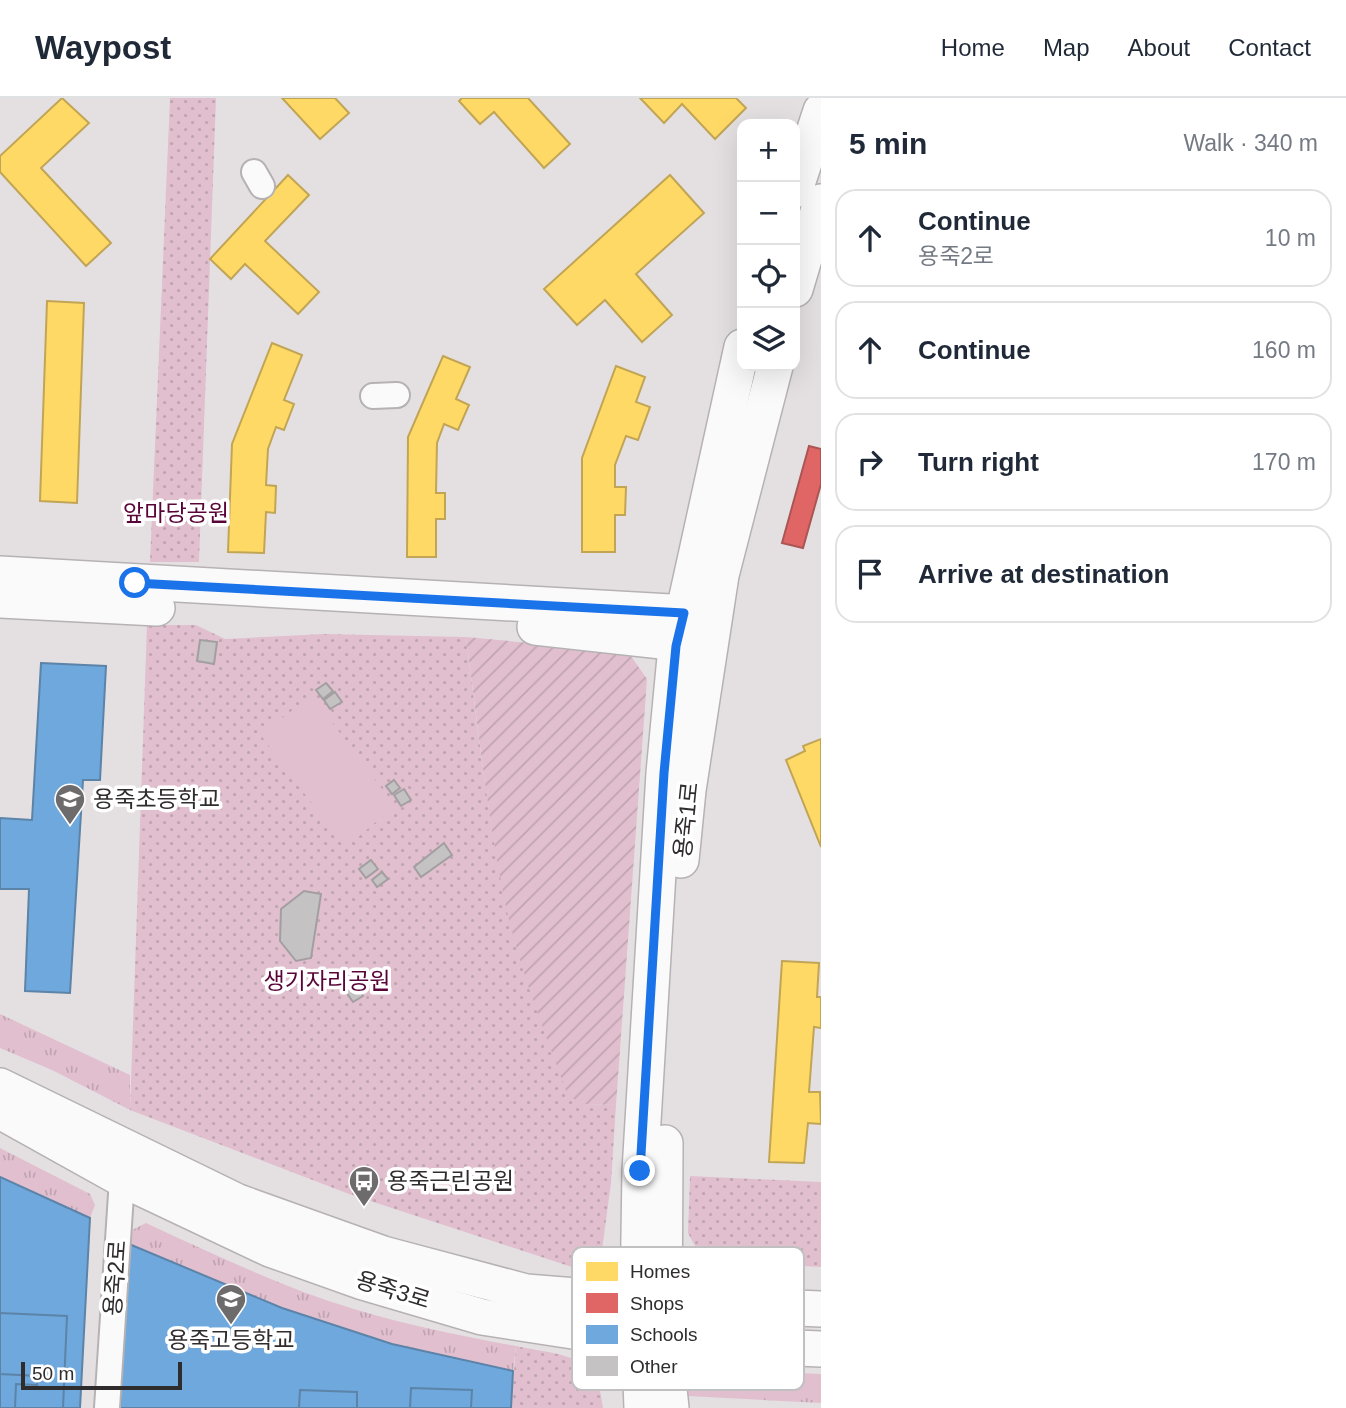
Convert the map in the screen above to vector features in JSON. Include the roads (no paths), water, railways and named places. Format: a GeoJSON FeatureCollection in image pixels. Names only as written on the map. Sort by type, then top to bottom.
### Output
{"type":"FeatureCollection","features":[{"type":"Feature","properties":{"kind":"street"},"geometry":{"type":"LineString","coordinates":[[798,182],[821,111]]}},
{"type":"Feature","properties":{"kind":"street"},"geometry":{"type":"LineString","coordinates":[[800,272],[821,202]]}},
{"type":"Feature","properties":{"kind":"street"},"geometry":{"type":"LineString","coordinates":[[697,629],[738,371]]}},
{"type":"Feature","properties":{"kind":"street","name":"용죽1로"},"geometry":{"type":"LineString","coordinates":[[656,1247],[664,1161],[671,960],[688,790],[697,629],[721,575],[774,371]]}},
{"type":"Feature","properties":{"kind":"street"},"geometry":{"type":"LineString","coordinates":[[0,573],[697,629]]}},
{"type":"Feature","properties":{"kind":"street"},"geometry":{"type":"LineString","coordinates":[[0,600],[496,623],[697,629]]}},
{"type":"Feature","properties":{"kind":"street"},"geometry":{"type":"LineString","coordinates":[[0,1086],[129,1166],[383,1254],[526,1292],[572,1296]]}},
{"type":"Feature","properties":{"kind":"street","name":"용죽3로"},"geometry":{"type":"LineString","coordinates":[[0,1111],[129,1166],[270,1250],[363,1282],[482,1317],[572,1330]]}},
{"type":"Feature","properties":{"kind":"street","name":"용죽2로"},"geometry":{"type":"LineString","coordinates":[[107,1408],[129,1166]]}},
{"type":"Feature","properties":{"kind":"street"},"geometry":{"type":"LineString","coordinates":[[642,1408],[644,1390]]}},
{"type":"Feature","properties":{"kind":"street","name":"용죽1로"},"geometry":{"type":"LineString","coordinates":[[666,1390],[671,1408]]}},
{"type":"Feature","properties":{"kind":"place","name":"용죽초등학교"},"geometry":{"type":"Point","coordinates":[70,826]}},
{"type":"Feature","properties":{"kind":"place","name":"용죽근린공원"},"geometry":{"type":"Point","coordinates":[364,1208]}},
{"type":"Feature","properties":{"kind":"place","name":"용죽고등학교"},"geometry":{"type":"Point","coordinates":[231,1326]}},
{"type":"Feature","properties":{"kind":"park label","name":"앞마당공원"},"geometry":{"type":"Point","coordinates":[176,513]}},
{"type":"Feature","properties":{"kind":"park label","name":"생기자리공원"},"geometry":{"type":"Point","coordinates":[327,981]}}]}
